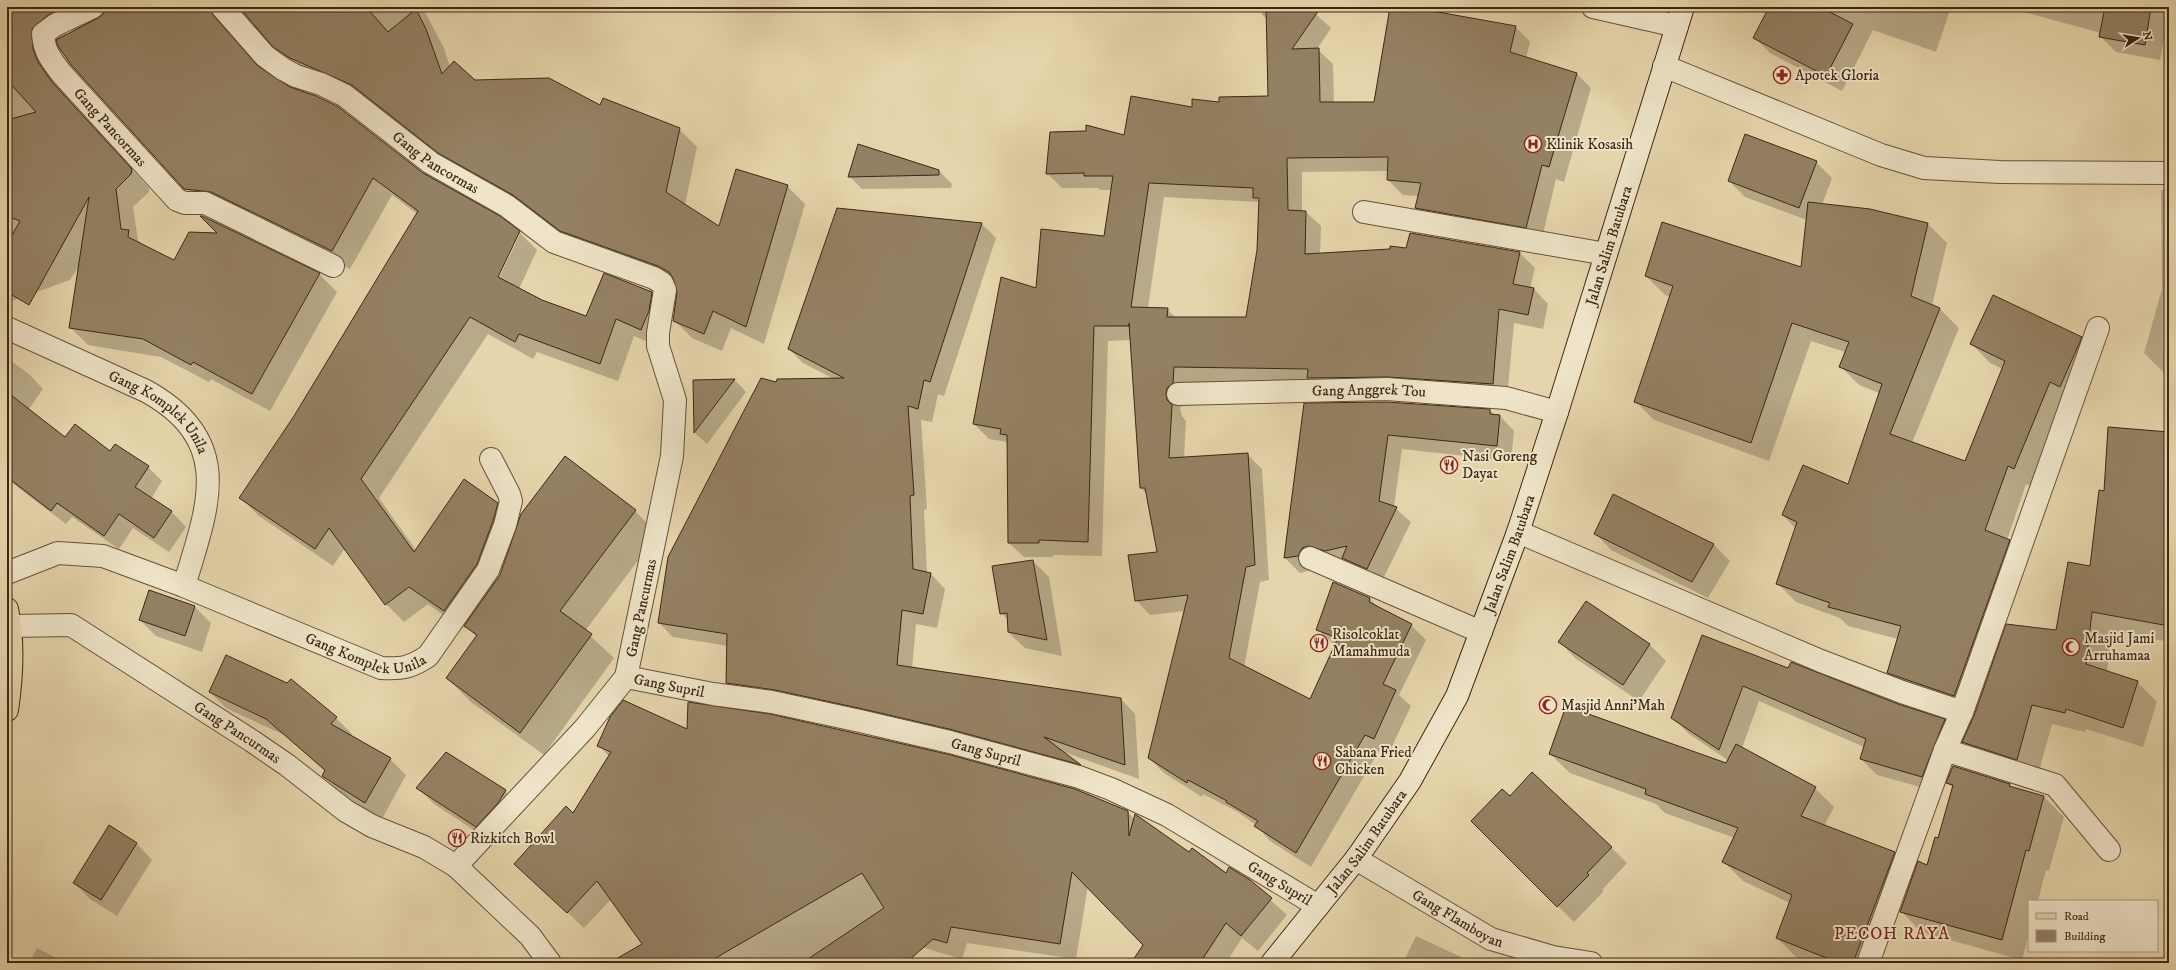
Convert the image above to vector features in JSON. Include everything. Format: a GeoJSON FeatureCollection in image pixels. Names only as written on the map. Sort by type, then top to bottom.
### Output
{"type":"FeatureCollection","features":[{"type":"Feature","properties":{"kind":"main road"},"geometry":{"type":"LineString","coordinates":[[7,710],[10,687],[9,617]]}},
{"type":"Feature","properties":{"kind":"street","name":"Gang Pancormas"},"geometry":{"type":"LineString","coordinates":[[93,7],[55,25],[43,34],[44,45],[48,55],[62,74],[176,200],[185,203],[205,203],[333,266]]}},
{"type":"Feature","properties":{"kind":"street","name":"Gang Pancormas"},"geometry":{"type":"LineString","coordinates":[[222,7],[265,56],[283,69],[296,76],[321,84],[344,95],[431,163],[507,206],[554,242],[654,278],[662,283],[666,290]]}},
{"type":"Feature","properties":{"kind":"street"},"geometry":{"type":"LineString","coordinates":[[1593,7],[1680,16]]}},
{"type":"Feature","properties":{"kind":"street","name":"Jalan Salim Batubara"},"geometry":{"type":"LineString","coordinates":[[1272,963],[1356,859],[1410,781],[1457,696],[1518,532],[1557,412],[1680,16]]}},
{"type":"Feature","properties":{"kind":"street"},"geometry":{"type":"LineString","coordinates":[[1664,66],[1881,155],[1924,168],[2000,172],[2169,172]]}},
{"type":"Feature","properties":{"kind":"street"},"geometry":{"type":"LineString","coordinates":[[1364,212],[1606,254]]}},
{"type":"Feature","properties":{"kind":"street","name":"Gang Pancurmas"},"geometry":{"type":"LineString","coordinates":[[456,866],[585,728],[626,677],[664,495],[675,431],[675,400],[658,346],[658,333],[666,290]]}},
{"type":"Feature","properties":{"kind":"street","name":"Gang Komplek Unila"},"geometry":{"type":"LineString","coordinates":[[7,328],[146,391],[167,403],[186,421],[196,434],[209,470],[202,527],[184,586]]}},
{"type":"Feature","properties":{"kind":"street"},"geometry":{"type":"LineString","coordinates":[[1868,963],[1945,750],[1962,712],[2098,328]]}},
{"type":"Feature","properties":{"kind":"street","name":"Gang Anggrek Tou"},"geometry":{"type":"LineString","coordinates":[[1178,394],[1387,389],[1506,398],[1557,412]]}},
{"type":"Feature","properties":{"kind":"street","name":"Gang Komplek Unila"},"geometry":{"type":"LineString","coordinates":[[7,573],[58,553],[103,556],[184,586],[381,668],[401,669],[414,665],[428,656],[488,570],[505,525],[511,501],[509,494],[491,459]]}},
{"type":"Feature","properties":{"kind":"street"},"geometry":{"type":"LineString","coordinates":[[1518,532],[1821,661],[1902,692],[1962,712]]}},
{"type":"Feature","properties":{"kind":"street"},"geometry":{"type":"LineString","coordinates":[[1310,558],[1481,632]]}},
{"type":"Feature","properties":{"kind":"street","name":"Gang Pancurmas"},"geometry":{"type":"LineString","coordinates":[[9,617],[72,625],[258,745],[287,765],[346,811],[372,826],[424,848],[456,866],[530,936],[550,963]]}},
{"type":"Feature","properties":{"kind":"street","name":"Gang Supril"},"geometry":{"type":"LineString","coordinates":[[626,677],[712,694],[772,702],[950,742],[1079,777],[1111,789],[1167,815],[1318,906]]}},
{"type":"Feature","properties":{"kind":"street"},"geometry":{"type":"LineString","coordinates":[[1945,750],[2055,785],[2109,850]]}},
{"type":"Feature","properties":{"kind":"street","name":"Gang Flamboyan"},"geometry":{"type":"LineString","coordinates":[[1356,859],[1491,939],[1553,956],[1591,963]]}},
{"type":"Feature","properties":{"kind":"building"},"geometry":{"type":"Polygon","coordinates":[[[7,7],[64,7],[48,15],[32,29],[33,49],[38,62],[52,82],[132,169],[131,174],[116,189],[121,229],[129,230],[128,237],[174,260],[189,232],[217,233],[200,216],[202,216],[320,273],[252,394],[193,362],[191,365],[143,339],[69,328],[89,197],[29,305],[7,292],[7,244],[20,221],[7,216],[7,120],[36,112],[7,80],[7,7]]]}},
{"type":"Feature","properties":{"kind":"building"},"geometry":{"type":"Polygon","coordinates":[[[105,7],[210,7],[213,15],[258,66],[290,87],[316,96],[337,106],[423,173],[500,216],[520,231],[498,277],[542,300],[586,316],[604,273],[652,292],[649,311],[641,330],[616,319],[600,364],[519,334],[515,342],[470,317],[361,479],[414,552],[464,479],[498,503],[477,564],[444,611],[409,587],[385,605],[329,528],[315,549],[239,498],[294,416],[418,211],[373,178],[332,251],[211,192],[184,189],[72,66],[58,46],[56,40],[98,18],[103,14],[105,7]]]}},
{"type":"Feature","properties":{"kind":"building"},"geometry":{"type":"Polygon","coordinates":[[[239,7],[366,7],[388,32],[416,9],[426,29],[442,74],[454,61],[475,80],[549,78],[600,105],[603,98],[680,128],[666,192],[719,226],[736,169],[788,185],[746,327],[713,311],[704,334],[673,321],[677,292],[673,278],[669,272],[658,266],[560,231],[513,195],[438,153],[352,85],[290,58],[273,47],[239,7]]]}},
{"type":"Feature","properties":{"kind":"building"},"geometry":{"type":"Polygon","coordinates":[[[1266,7],[1321,7],[1292,49],[1319,48],[1320,102],[1374,102],[1390,7],[1410,7],[1516,26],[1510,52],[1577,73],[1549,167],[1542,165],[1526,228],[1415,208],[1421,183],[1387,180],[1388,157],[1287,158],[1288,210],[1306,211],[1305,254],[1390,249],[1390,246],[1406,248],[1410,233],[1520,252],[1513,284],[1534,288],[1528,315],[1499,309],[1493,384],[1388,377],[1307,378],[1308,369],[1174,367],[1173,383],[1167,388],[1166,394],[1167,400],[1172,405],[1169,458],[1248,453],[1255,565],[1246,567],[1229,658],[1310,699],[1338,638],[1316,630],[1333,582],[1370,598],[1369,602],[1412,624],[1383,684],[1396,690],[1374,739],[1365,735],[1296,853],[1254,826],[1258,821],[1226,802],[1227,801],[1188,780],[1187,783],[1148,758],[1188,595],[1135,601],[1128,555],[1157,552],[1145,488],[1140,488],[1129,323],[1129,326],[1094,326],[1088,542],[1039,540],[1039,543],[1008,543],[1007,435],[1000,434],[1001,429],[973,424],[1001,277],[1036,288],[1041,229],[1104,236],[1113,176],[1084,176],[1084,173],[1046,174],[1050,132],[1086,131],[1086,125],[1124,135],[1131,96],[1192,107],[1192,99],[1219,102],[1219,97],[1268,96],[1266,7]],[[1149,183],[1131,307],[1168,308],[1167,317],[1246,317],[1257,250],[1259,198],[1253,198],[1253,188],[1149,183]]]}},
{"type":"Feature","properties":{"kind":"building"},"geometry":{"type":"Polygon","coordinates":[[[1769,7],[1820,7],[1853,24],[1826,76],[1753,38],[1769,7]]]}},
{"type":"Feature","properties":{"kind":"building"},"geometry":{"type":"Polygon","coordinates":[[[2105,7],[2151,7],[2145,45],[2099,37],[2105,7]]]}},
{"type":"Feature","properties":{"kind":"building"},"geometry":{"type":"Polygon","coordinates":[[[1745,134],[1817,161],[1799,208],[1728,181],[1745,134]]]}},
{"type":"Feature","properties":{"kind":"building"},"geometry":{"type":"Polygon","coordinates":[[[858,144],[939,170],[939,175],[848,177],[858,144]]]}},
{"type":"Feature","properties":{"kind":"building"},"geometry":{"type":"Polygon","coordinates":[[[1808,202],[1870,209],[1928,223],[1911,296],[1940,308],[1890,434],[1965,461],[2005,361],[1970,344],[1993,295],[2082,337],[2060,387],[2050,382],[2014,469],[2008,466],[1985,530],[2010,540],[1954,696],[1887,673],[1901,626],[1828,607],[1830,603],[1776,584],[1797,522],[1782,515],[1803,465],[1848,484],[1882,384],[1839,367],[1849,342],[1792,323],[1751,443],[1634,402],[1673,286],[1645,276],[1662,222],[1801,267],[1808,202]]]}},
{"type":"Feature","properties":{"kind":"building"},"geometry":{"type":"Polygon","coordinates":[[[837,208],[982,223],[930,382],[924,380],[918,409],[908,406],[914,495],[910,496],[913,569],[931,573],[923,614],[902,610],[897,665],[1121,698],[1125,765],[1044,737],[1081,765],[953,730],[863,709],[775,690],[726,683],[727,634],[658,623],[668,557],[761,378],[776,382],[777,379],[844,378],[788,349],[837,208]]]}},
{"type":"Feature","properties":{"kind":"building"},"geometry":{"type":"Polygon","coordinates":[[[735,379],[694,433],[693,380],[735,379]]]}},
{"type":"Feature","properties":{"kind":"building"},"geometry":{"type":"Polygon","coordinates":[[[7,392],[65,437],[75,424],[110,451],[115,444],[149,466],[135,487],[172,511],[154,538],[119,514],[104,536],[57,503],[51,511],[7,477],[7,392]]]}},
{"type":"Feature","properties":{"kind":"building"},"geometry":{"type":"Polygon","coordinates":[[[1387,402],[1490,409],[1490,414],[1500,415],[1497,446],[1388,435],[1379,501],[1397,507],[1367,569],[1342,558],[1347,546],[1325,551],[1308,546],[1302,548],[1298,556],[1284,558],[1304,403],[1387,402]]]}},
{"type":"Feature","properties":{"kind":"building"},"geometry":{"type":"Polygon","coordinates":[[[2108,427],[2169,432],[2169,626],[2092,612],[2086,664],[2138,681],[2123,728],[2066,709],[2065,713],[2032,705],[2017,760],[1962,742],[1974,716],[2006,624],[2056,630],[2068,562],[2090,566],[2099,490],[2104,491],[2108,427]]]}},
{"type":"Feature","properties":{"kind":"building"},"geometry":{"type":"Polygon","coordinates":[[[565,456],[636,510],[560,611],[592,634],[520,733],[446,678],[477,635],[464,626],[500,575],[521,514],[565,456]]]}},
{"type":"Feature","properties":{"kind":"building"},"geometry":{"type":"Polygon","coordinates":[[[1613,494],[1714,544],[1692,582],[1594,534],[1613,494]]]}},
{"type":"Feature","properties":{"kind":"building"},"geometry":{"type":"Polygon","coordinates":[[[1033,560],[1047,640],[1008,632],[1007,613],[1000,614],[992,566],[1033,560]]]}},
{"type":"Feature","properties":{"kind":"building"},"geometry":{"type":"Polygon","coordinates":[[[149,590],[195,606],[185,636],[139,620],[149,590]]]}},
{"type":"Feature","properties":{"kind":"building"},"geometry":{"type":"Polygon","coordinates":[[[1586,601],[1650,644],[1623,685],[1558,642],[1586,601]]]}},
{"type":"Feature","properties":{"kind":"building"},"geometry":{"type":"Polygon","coordinates":[[[1702,635],[1788,668],[1791,662],[1898,704],[1945,719],[1922,777],[1860,759],[1866,739],[1743,686],[1719,750],[1671,718],[1702,635]]]}},
{"type":"Feature","properties":{"kind":"building"},"geometry":{"type":"Polygon","coordinates":[[[226,655],[287,683],[291,679],[337,717],[331,724],[391,758],[365,803],[322,776],[325,770],[266,719],[209,692],[226,655]]]}},
{"type":"Feature","properties":{"kind":"building"},"geometry":{"type":"Polygon","coordinates":[[[623,700],[687,729],[688,702],[770,714],[947,754],[1075,789],[1128,811],[1129,836],[1135,814],[1189,852],[1192,848],[1226,873],[1229,867],[1250,880],[1272,898],[1241,936],[1226,923],[1200,963],[1131,963],[1143,945],[1072,872],[1060,944],[951,927],[947,943],[933,939],[906,963],[802,963],[884,908],[862,873],[707,963],[609,963],[642,944],[597,881],[567,913],[514,864],[566,806],[573,813],[611,752],[597,746],[610,717],[623,700]]]}},
{"type":"Feature","properties":{"kind":"building"},"geometry":{"type":"Polygon","coordinates":[[[1566,706],[1726,763],[1736,744],[1816,787],[1801,816],[1895,852],[1853,963],[1839,963],[1776,938],[1792,895],[1722,862],[1738,828],[1645,794],[1646,789],[1549,754],[1566,706]]]}},
{"type":"Feature","properties":{"kind":"building"},"geometry":{"type":"Polygon","coordinates":[[[446,752],[506,790],[498,803],[476,827],[416,788],[446,752]]]}},
{"type":"Feature","properties":{"kind":"building"},"geometry":{"type":"Polygon","coordinates":[[[1953,766],[2010,784],[2009,786],[2044,796],[2029,851],[2026,850],[2002,940],[1900,912],[1918,861],[1927,865],[1935,837],[1938,838],[1953,785],[1946,783],[1953,766]]]}},
{"type":"Feature","properties":{"kind":"building"},"geometry":{"type":"Polygon","coordinates":[[[1532,772],[1612,847],[1587,873],[1589,875],[1557,907],[1471,821],[1502,789],[1510,796],[1532,772]]]}},
{"type":"Feature","properties":{"kind":"building"},"geometry":{"type":"Polygon","coordinates":[[[109,825],[137,843],[101,900],[73,883],[109,825]]]}},
{"type":"Feature","properties":{"kind":"place","name":"Apotek Gloria"},"geometry":{"type":"Point","coordinates":[1782,75]}},
{"type":"Feature","properties":{"kind":"place","name":"Klinik Kosasih"},"geometry":{"type":"Point","coordinates":[1533,144]}},
{"type":"Feature","properties":{"kind":"place","name":"Nasi Goreng Dayat"},"geometry":{"type":"Point","coordinates":[1449,465]}},
{"type":"Feature","properties":{"kind":"place","name":"Risolcoklat Mamahmuda"},"geometry":{"type":"Point","coordinates":[1319,643]}},
{"type":"Feature","properties":{"kind":"place","name":"Masjid Jami Arruhamaa"},"geometry":{"type":"Point","coordinates":[2071,647]}},
{"type":"Feature","properties":{"kind":"place","name":"Masjid Anni'Mah"},"geometry":{"type":"Point","coordinates":[1548,705]}},
{"type":"Feature","properties":{"kind":"place","name":"Sabana Fried Chicken"},"geometry":{"type":"Point","coordinates":[1322,761]}},
{"type":"Feature","properties":{"kind":"place","name":"Rizkitch Bowl"},"geometry":{"type":"Point","coordinates":[457,838]}},
{"type":"Feature","properties":{"kind":"district","name":"PECOH RAYA"},"geometry":{"type":"Point","coordinates":[1892,933]}}]}
